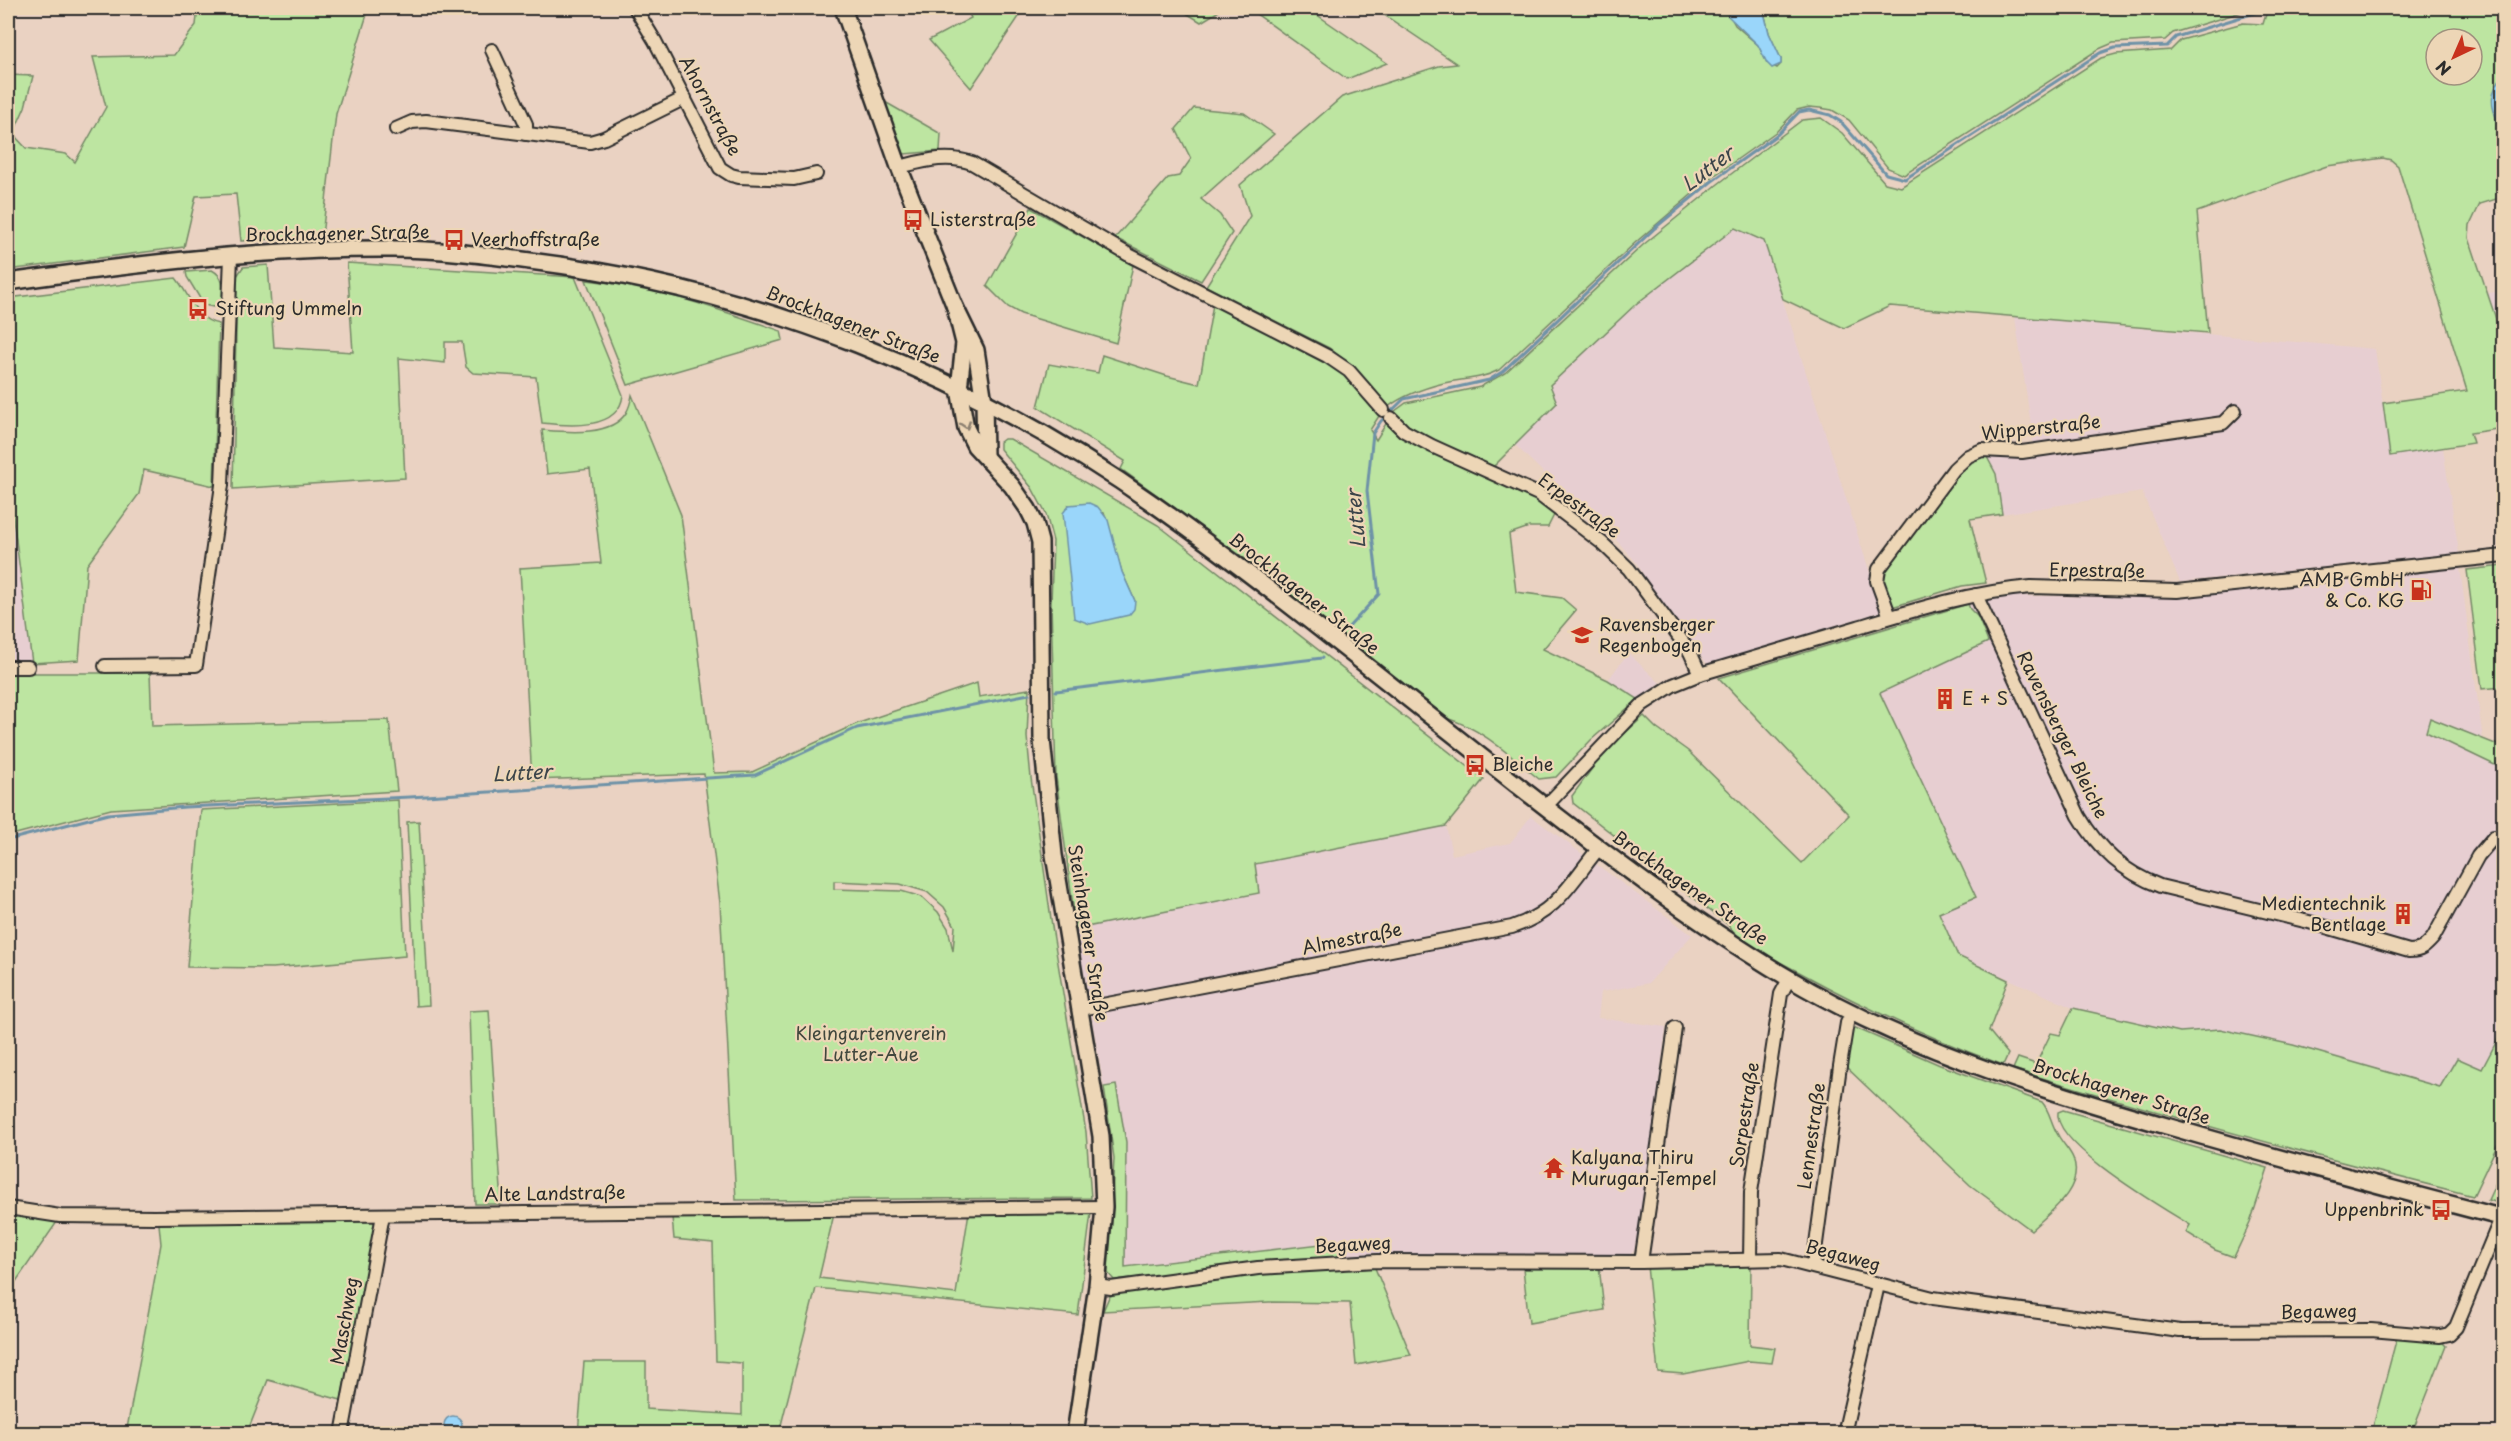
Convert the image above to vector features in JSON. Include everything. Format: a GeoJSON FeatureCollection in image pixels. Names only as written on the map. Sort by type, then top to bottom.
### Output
{"type":"FeatureCollection","features":[{"type":"Feature","properties":{"kind":"main road","name":"Steinhagener Straße"},"geometry":{"type":"LineString","coordinates":[[843,8],[899,167],[976,350],[984,402],[985,455]]}},
{"type":"Feature","properties":{"kind":"main road","name":"Brockhagener Straße"},"geometry":{"type":"LineString","coordinates":[[8,282],[231,256],[319,250],[399,248],[488,255],[618,274],[703,293],[810,326],[891,357],[984,402],[1068,449],[1158,507],[1599,848],[1699,922],[1789,979],[1852,1012],[1946,1055],[2055,1094],[2502,1218]]}},
{"type":"Feature","properties":{"kind":"main road","name":"Steinhagener Straße"},"geometry":{"type":"LineString","coordinates":[[956,307],[964,343],[959,389],[966,428],[975,446],[985,455],[1028,509],[1040,542],[1042,740],[1054,855],[1101,1136],[1104,1206],[1097,1286],[1075,1434]]}},
{"type":"Feature","properties":{"kind":"street","name":"Ahornstraße"},"geometry":{"type":"LineString","coordinates":[[635,8],[685,98],[716,162],[731,176],[794,179],[816,174]]}},
{"type":"Feature","properties":{"kind":"street"},"geometry":{"type":"LineString","coordinates":[[492,50],[526,124],[526,134]]}},
{"type":"Feature","properties":{"kind":"street"},"geometry":{"type":"LineString","coordinates":[[396,129],[418,121],[590,142],[604,138],[685,98]]}},
{"type":"Feature","properties":{"kind":"street","name":"Erpestraße"},"geometry":{"type":"LineString","coordinates":[[899,167],[944,158],[958,158],[972,163],[1129,255],[1327,356],[1349,371],[1404,431],[1538,494],[1602,543],[1629,569],[1690,652],[1700,674]]}},
{"type":"Feature","properties":{"kind":"street"},"geometry":{"type":"LineString","coordinates":[[105,666],[196,665],[222,485],[231,313],[231,256]]}},
{"type":"Feature","properties":{"kind":"street","name":"Wipperstraße"},"geometry":{"type":"LineString","coordinates":[[1890,617],[1877,581],[1879,569],[1954,469],[1968,456],[1982,450],[2022,452],[2223,423],[2235,411]]}},
{"type":"Feature","properties":{"kind":"street","name":"Erpestraße"},"geometry":{"type":"LineString","coordinates":[[1545,807],[1599,747],[1642,705],[1673,685],[1700,674],[1890,617],[1976,595],[2031,587],[2177,591],[2504,556]]}},
{"type":"Feature","properties":{"kind":"street","name":"Ravensberger Bleiche"},"geometry":{"type":"LineString","coordinates":[[1976,595],[2079,816],[2094,839],[2113,860],[2144,880],[2160,886],[2309,922],[2409,951],[2418,951],[2426,947],[2433,938],[2478,856],[2494,837]]}},
{"type":"Feature","properties":{"kind":"street"},"geometry":{"type":"LineString","coordinates":[[8,667],[28,667]]}},
{"type":"Feature","properties":{"kind":"street","name":"Almestraße"},"geometry":{"type":"LineString","coordinates":[[1081,1009],[1512,927],[1533,920],[1549,910],[1599,848]]}},
{"type":"Feature","properties":{"kind":"street","name":"Sorpestraße"},"geometry":{"type":"LineString","coordinates":[[1750,1259],[1751,1192],[1781,994],[1789,979]]}},
{"type":"Feature","properties":{"kind":"street","name":"Lennestraße"},"geometry":{"type":"LineString","coordinates":[[1813,1266],[1840,1066],[1847,1023],[1852,1012]]}},
{"type":"Feature","properties":{"kind":"street"},"geometry":{"type":"LineString","coordinates":[[1641,1262],[1675,1028]]}},
{"type":"Feature","properties":{"kind":"street","name":"Alte Landstraße"},"geometry":{"type":"LineString","coordinates":[[8,1208],[60,1216],[383,1215],[772,1208],[1104,1206]]}},
{"type":"Feature","properties":{"kind":"street","name":"Maschweg"},"geometry":{"type":"LineString","coordinates":[[342,1434],[383,1215]]}},
{"type":"Feature","properties":{"kind":"street","name":"Begaweg"},"geometry":{"type":"LineString","coordinates":[[1097,1286],[1111,1288],[1258,1268],[1377,1261],[1641,1262],[1781,1259],[1933,1298],[2180,1331],[2371,1330],[2440,1336],[2449,1334],[2456,1327],[2502,1218]]}},
{"type":"Feature","properties":{"kind":"street"},"geometry":{"type":"LineString","coordinates":[[1844,1434],[1878,1285]]}},
{"type":"Feature","properties":{"kind":"shaded area"},"geometry":{"type":"Polygon","coordinates":[[[1735,228],[1764,241],[1882,611],[1708,665],[1654,595],[1637,563],[1592,513],[1590,504],[1583,511],[1515,445],[1557,403],[1550,385],[1636,304],[1735,228]]]}},
{"type":"Feature","properties":{"kind":"shaded area"},"geometry":{"type":"Polygon","coordinates":[[[2503,291],[2503,340],[2488,293],[2503,291]]]}},
{"type":"Feature","properties":{"kind":"shaded area"},"geometry":{"type":"Polygon","coordinates":[[[2015,317],[2375,349],[2390,455],[2443,448],[2459,553],[2180,582],[2142,492],[2002,514],[1996,474],[1987,457],[2022,458],[2034,445],[2015,317]]]}},
{"type":"Feature","properties":{"kind":"shaded area"},"geometry":{"type":"Polygon","coordinates":[[[8,479],[32,663],[8,663],[8,479]]]}},
{"type":"Feature","properties":{"kind":"shaded area"},"geometry":{"type":"Polygon","coordinates":[[[2460,568],[2483,740],[2430,718],[2426,732],[2503,769],[2503,1029],[2482,1069],[2440,1087],[2293,1045],[2220,1029],[2180,1032],[2073,1008],[1958,956],[1939,912],[1975,896],[1880,693],[1988,642],[1978,617],[1968,604],[2008,596],[2178,597],[2460,568]]]}},
{"type":"Feature","properties":{"kind":"shaded area"},"geometry":{"type":"Polygon","coordinates":[[[1628,653],[1660,683],[1638,699],[1608,680],[1628,653]]]}},
{"type":"Feature","properties":{"kind":"shaded area"},"geometry":{"type":"Polygon","coordinates":[[[1531,816],[1692,935],[1649,983],[1601,992],[1598,1018],[1666,1027],[1646,1186],[1634,1251],[1628,1256],[1341,1256],[1337,1242],[1125,1267],[1126,1142],[1116,1085],[1104,1087],[1076,929],[1258,893],[1255,864],[1446,826],[1452,855],[1510,843],[1531,816]]]}},
{"type":"Feature","properties":{"kind":"green space"},"geometry":{"type":"Polygon","coordinates":[[[198,8],[369,8],[336,114],[322,236],[241,241],[236,194],[196,196],[184,247],[8,270],[8,75],[33,76],[25,107],[13,134],[26,148],[66,154],[75,162],[106,107],[93,57],[174,55],[196,25],[198,8]]]}},
{"type":"Feature","properties":{"kind":"green space"},"geometry":{"type":"Polygon","coordinates":[[[966,8],[1025,8],[971,88],[929,40],[971,18],[966,8]]]}},
{"type":"Feature","properties":{"kind":"green space"},"geometry":{"type":"Polygon","coordinates":[[[1178,8],[1224,8],[1201,22],[1178,8]]]}},
{"type":"Feature","properties":{"kind":"green space"},"geometry":{"type":"Polygon","coordinates":[[[1248,8],[1307,8],[1387,63],[1347,79],[1248,8]]]}},
{"type":"Feature","properties":{"kind":"green space"},"geometry":{"type":"Polygon","coordinates":[[[1374,8],[1728,8],[1735,25],[1758,45],[1767,63],[1777,68],[1781,64],[1781,59],[1769,33],[1763,8],[2247,8],[2248,10],[2173,33],[2165,40],[2113,43],[2099,49],[1904,175],[1888,168],[1849,120],[1832,110],[1809,107],[1797,110],[1777,131],[1711,178],[1636,242],[1499,370],[1485,376],[1429,387],[1407,395],[1388,407],[1352,366],[1329,348],[1206,286],[1250,216],[1240,185],[1342,97],[1439,66],[1457,64],[1374,8]]]}},
{"type":"Feature","properties":{"kind":"green space"},"geometry":{"type":"Polygon","coordinates":[[[2268,8],[2503,8],[2503,76],[2495,93],[2495,106],[2499,124],[2503,126],[2503,197],[2480,204],[2470,225],[2469,238],[2503,340],[2503,428],[2470,433],[2473,443],[2390,456],[2383,403],[2467,391],[2398,166],[2391,160],[2383,158],[2327,166],[2197,212],[2208,333],[1890,306],[1844,328],[1783,299],[1764,241],[1735,228],[1636,304],[1550,385],[1557,403],[1492,468],[1407,428],[1391,414],[1406,403],[1480,387],[1505,373],[1643,245],[1802,120],[1821,118],[1842,133],[1885,183],[1901,187],[2101,58],[2116,54],[2171,50],[2181,40],[2243,23],[2263,24],[2268,8]]]}},
{"type":"Feature","properties":{"kind":"green space"},"geometry":{"type":"Polygon","coordinates":[[[885,102],[941,134],[940,151],[904,154],[885,102]]]}},
{"type":"Feature","properties":{"kind":"green space"},"geometry":{"type":"Polygon","coordinates":[[[1194,108],[1244,113],[1274,134],[1201,199],[1220,215],[1232,233],[1201,281],[1115,238],[1168,178],[1179,176],[1191,159],[1176,129],[1194,108]]]}},
{"type":"Feature","properties":{"kind":"green space"},"geometry":{"type":"Polygon","coordinates":[[[1031,208],[1133,265],[1116,343],[1021,314],[1008,307],[987,286],[1031,208]]]}},
{"type":"Feature","properties":{"kind":"green space"},"geometry":{"type":"Polygon","coordinates":[[[347,263],[575,277],[623,395],[619,407],[612,415],[591,424],[542,423],[536,377],[473,373],[466,367],[462,342],[445,342],[445,363],[399,358],[405,478],[233,489],[237,276],[243,267],[268,265],[274,347],[353,352],[347,263]]]}},
{"type":"Feature","properties":{"kind":"green space"},"geometry":{"type":"Polygon","coordinates":[[[212,270],[221,279],[223,287],[222,301],[213,307],[204,305],[186,272],[212,270]]]}},
{"type":"Feature","properties":{"kind":"green space"},"geometry":{"type":"Polygon","coordinates":[[[176,278],[204,318],[219,324],[214,486],[144,470],[139,494],[87,565],[79,660],[32,663],[8,479],[8,298],[176,278]]]}},
{"type":"Feature","properties":{"kind":"green space"},"geometry":{"type":"Polygon","coordinates":[[[586,280],[636,287],[709,307],[781,331],[783,340],[628,385],[586,280]]]}},
{"type":"Feature","properties":{"kind":"green space"},"geometry":{"type":"Polygon","coordinates":[[[1213,304],[1327,360],[1344,375],[1379,416],[1370,430],[1376,440],[1387,422],[1429,449],[1536,499],[1555,513],[1548,527],[1529,527],[1509,534],[1516,592],[1562,598],[1576,610],[1543,649],[1608,680],[1638,699],[1591,740],[1556,777],[1539,779],[1485,737],[1449,719],[1251,563],[1121,469],[1125,461],[1038,407],[1049,364],[1098,373],[1102,355],[1199,384],[1213,304]]]}},
{"type":"Feature","properties":{"kind":"green space","name":"Kleingartenverein Lutter-Aue"},"geometry":{"type":"Polygon","coordinates":[[[632,395],[681,515],[714,773],[752,772],[856,724],[977,683],[979,697],[1029,689],[1027,737],[1031,778],[1053,933],[1086,1132],[1091,1198],[736,1200],[720,903],[704,774],[532,780],[520,568],[601,563],[590,469],[547,474],[542,430],[587,431],[610,426],[626,413],[632,395]],[[834,881],[834,889],[901,891],[922,897],[938,912],[948,928],[953,951],[955,926],[944,907],[927,892],[900,884],[834,881]]]}},
{"type":"Feature","properties":{"kind":"green space"},"geometry":{"type":"Polygon","coordinates":[[[1010,439],[1158,525],[1484,779],[1446,826],[1255,864],[1259,893],[1076,929],[1056,777],[1051,604],[1053,541],[1046,514],[1032,488],[1000,449],[1000,442],[1010,439]],[[1069,505],[1135,601],[1122,572],[1104,513],[1069,505]]]}},
{"type":"Feature","properties":{"kind":"green space"},"geometry":{"type":"Polygon","coordinates":[[[1987,457],[1996,474],[2002,514],[1970,519],[1986,583],[1962,586],[1892,607],[1883,580],[1885,571],[1963,466],[1973,459],[1987,457]]]}},
{"type":"Feature","properties":{"kind":"green space"},"geometry":{"type":"Polygon","coordinates":[[[2503,566],[2503,687],[2482,689],[2467,570],[2503,566]]]}},
{"type":"Feature","properties":{"kind":"green space"},"geometry":{"type":"Polygon","coordinates":[[[1968,604],[1978,617],[1988,642],[1880,693],[1976,897],[1939,913],[1958,956],[2008,980],[1989,1031],[2008,1054],[2003,1065],[1899,1022],[1760,951],[1573,803],[1572,796],[1604,752],[1644,716],[1656,728],[1688,751],[1802,863],[1849,815],[1719,678],[1968,604]]]}},
{"type":"Feature","properties":{"kind":"green space"},"geometry":{"type":"Polygon","coordinates":[[[8,673],[150,673],[152,726],[389,720],[397,791],[111,809],[8,836],[8,673]]]}},
{"type":"Feature","properties":{"kind":"green space"},"geometry":{"type":"Polygon","coordinates":[[[2430,718],[2503,747],[2503,769],[2426,732],[2430,718]]]}},
{"type":"Feature","properties":{"kind":"green space"},"geometry":{"type":"Polygon","coordinates":[[[398,800],[405,956],[273,968],[187,967],[201,810],[398,800]]]}},
{"type":"Feature","properties":{"kind":"green space"},"geometry":{"type":"Polygon","coordinates":[[[419,821],[429,1005],[416,1006],[407,822],[419,821]]]}},
{"type":"Feature","properties":{"kind":"green space"},"geometry":{"type":"Polygon","coordinates":[[[2073,1008],[2180,1032],[2220,1029],[2293,1045],[2440,1087],[2457,1058],[2482,1069],[2503,1029],[2503,1133],[2473,1196],[2242,1136],[2013,1069],[2018,1058],[2036,1064],[2051,1033],[2060,1035],[2073,1008]]]}},
{"type":"Feature","properties":{"kind":"green space"},"geometry":{"type":"Polygon","coordinates":[[[489,1010],[502,1204],[475,1204],[469,1011],[489,1010]]]}},
{"type":"Feature","properties":{"kind":"green space"},"geometry":{"type":"Polygon","coordinates":[[[1851,1026],[1940,1065],[2042,1102],[2073,1158],[2074,1179],[2064,1198],[2031,1230],[1970,1185],[1844,1065],[1851,1026]]]}},
{"type":"Feature","properties":{"kind":"green space"},"geometry":{"type":"Polygon","coordinates":[[[1116,1085],[1126,1142],[1125,1267],[1338,1242],[1341,1256],[1114,1280],[1108,1273],[1114,1158],[1104,1087],[1116,1085]]]}},
{"type":"Feature","properties":{"kind":"green space"},"geometry":{"type":"Polygon","coordinates":[[[2063,1110],[2268,1168],[2250,1223],[2234,1257],[2215,1250],[2186,1232],[2190,1225],[2135,1190],[2090,1157],[2072,1141],[2061,1125],[2058,1112],[2063,1110]]]}},
{"type":"Feature","properties":{"kind":"green space"},"geometry":{"type":"Polygon","coordinates":[[[2503,1167],[2503,1193],[2499,1203],[2488,1200],[2503,1167]]]}},
{"type":"Feature","properties":{"kind":"green space"},"geometry":{"type":"Polygon","coordinates":[[[8,1211],[57,1222],[8,1293],[8,1211]]]}},
{"type":"Feature","properties":{"kind":"green space"},"geometry":{"type":"Polygon","coordinates":[[[969,1212],[1091,1213],[1078,1315],[816,1288],[779,1433],[578,1434],[584,1362],[646,1362],[646,1409],[742,1415],[742,1363],[716,1361],[713,1243],[674,1239],[672,1217],[834,1214],[819,1278],[956,1294],[969,1212]]]}},
{"type":"Feature","properties":{"kind":"green space"},"geometry":{"type":"Polygon","coordinates":[[[378,1219],[341,1400],[268,1380],[247,1433],[126,1434],[161,1244],[159,1224],[378,1219]]]}},
{"type":"Feature","properties":{"kind":"green space"},"geometry":{"type":"Polygon","coordinates":[[[1599,1266],[1604,1310],[1529,1323],[1523,1268],[1599,1266]]]}},
{"type":"Feature","properties":{"kind":"green space"},"geometry":{"type":"Polygon","coordinates":[[[1647,1266],[1751,1266],[1750,1345],[1775,1348],[1772,1363],[1749,1361],[1683,1374],[1658,1372],[1647,1266]]]}},
{"type":"Feature","properties":{"kind":"green space"},"geometry":{"type":"Polygon","coordinates":[[[1344,1267],[1375,1268],[1411,1355],[1356,1365],[1350,1303],[1269,1302],[1103,1311],[1109,1297],[1116,1293],[1237,1277],[1344,1267]]]}},
{"type":"Feature","properties":{"kind":"green space"},"geometry":{"type":"Polygon","coordinates":[[[2397,1337],[2442,1342],[2446,1346],[2412,1433],[2371,1434],[2397,1337]]]}},
{"type":"Feature","properties":{"kind":"water"},"geometry":{"type":"Polygon","coordinates":[[[1728,8],[1763,8],[1769,33],[1781,59],[1781,64],[1772,68],[1767,63],[1758,45],[1728,16],[1728,8]]]}},
{"type":"Feature","properties":{"kind":"water"},"geometry":{"type":"Polygon","coordinates":[[[2503,76],[2503,126],[2499,124],[2496,117],[2492,99],[2495,88],[2503,76]]]}},
{"type":"Feature","properties":{"kind":"water"},"geometry":{"type":"Polygon","coordinates":[[[1089,503],[1098,507],[1108,520],[1122,572],[1135,601],[1134,609],[1129,615],[1090,624],[1074,618],[1063,513],[1069,505],[1089,503]]]}},
{"type":"Feature","properties":{"kind":"water"},"geometry":{"type":"Polygon","coordinates":[[[449,1416],[457,1416],[462,1421],[460,1432],[449,1434],[444,1429],[444,1421],[449,1416]]]}},
{"type":"Feature","properties":{"kind":"waterway","name":"Lutter"},"geometry":{"type":"LineString","coordinates":[[2249,8],[2251,14]]}},
{"type":"Feature","properties":{"kind":"waterway","name":"Lutter"},"geometry":{"type":"LineString","coordinates":[[1346,630],[1379,594],[1367,491],[1373,433],[1381,421],[1404,399],[1489,380],[1502,372],[1655,228],[1711,182],[1778,134],[1799,112],[1809,110],[1830,115],[1841,122],[1886,174],[1905,179],[2100,53],[2115,48],[2167,46],[2176,37],[2261,11],[2262,8]]}},
{"type":"Feature","properties":{"kind":"waterway","name":"Lutter"},"geometry":{"type":"LineString","coordinates":[[1056,691],[1322,658]]}},
{"type":"Feature","properties":{"kind":"waterway","name":"Lutter"},"geometry":{"type":"LineString","coordinates":[[8,840],[108,814],[185,807],[410,797],[755,775],[857,728],[1029,694]]}},
{"type":"Feature","properties":{"kind":"place","name":"Listerstraße"},"geometry":{"type":"Point","coordinates":[913,220]}},
{"type":"Feature","properties":{"kind":"place","name":"Veerhoffstraße"},"geometry":{"type":"Point","coordinates":[454,240]}},
{"type":"Feature","properties":{"kind":"place","name":"Stiftung Ummeln"},"geometry":{"type":"Point","coordinates":[198,309]}},
{"type":"Feature","properties":{"kind":"place","name":"AMB GmbH & Co. KG"},"geometry":{"type":"Point","coordinates":[2421,590]}},
{"type":"Feature","properties":{"kind":"place","name":"Ravensberger Regenbogen"},"geometry":{"type":"Point","coordinates":[1582,635]}},
{"type":"Feature","properties":{"kind":"place","name":"E + S"},"geometry":{"type":"Point","coordinates":[1945,699]}},
{"type":"Feature","properties":{"kind":"place","name":"Bleiche"},"geometry":{"type":"Point","coordinates":[1475,765]}},
{"type":"Feature","properties":{"kind":"place","name":"Medientechnik Bentlage"},"geometry":{"type":"Point","coordinates":[2403,914]}},
{"type":"Feature","properties":{"kind":"place","name":"Kalyana Thiru Murugan-Tempel"},"geometry":{"type":"Point","coordinates":[1554,1168]}},
{"type":"Feature","properties":{"kind":"place","name":"Uppenbrink"},"geometry":{"type":"Point","coordinates":[2441,1210]}}]}
